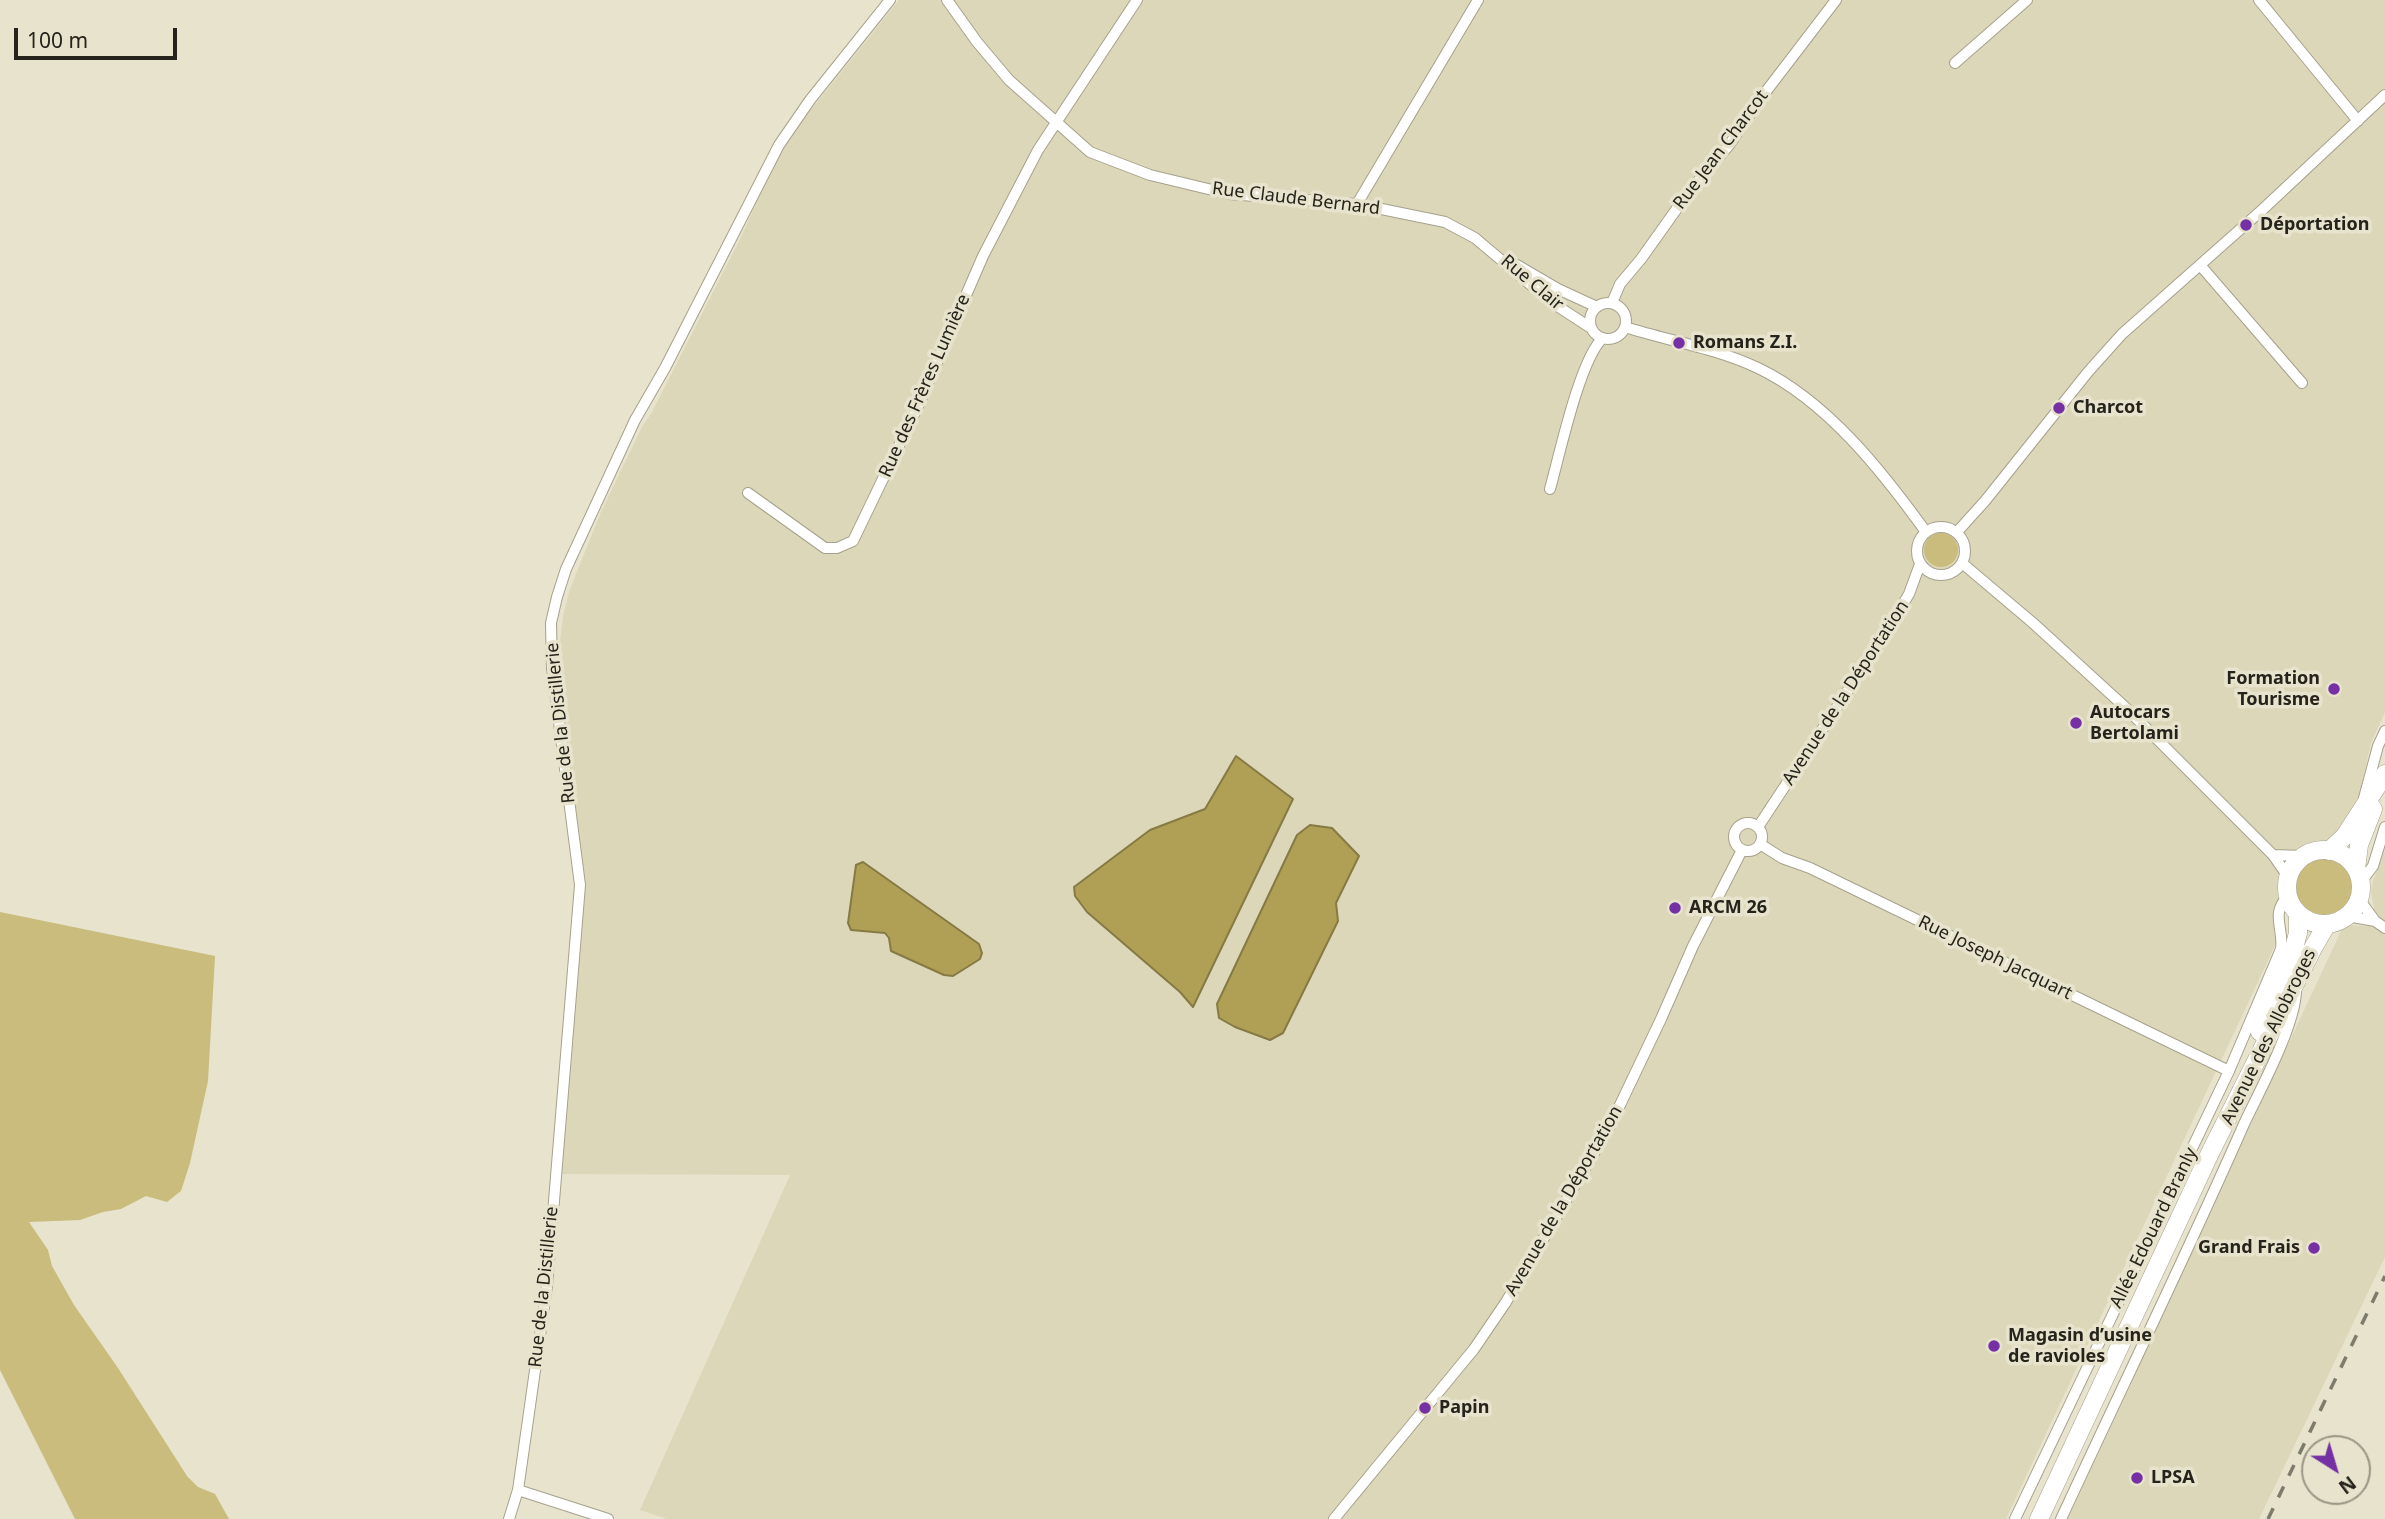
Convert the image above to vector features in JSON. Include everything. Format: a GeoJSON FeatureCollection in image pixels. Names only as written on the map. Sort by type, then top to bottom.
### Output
{"type":"FeatureCollection","features":[{"type":"Feature","properties":{"kind":"main road"},"geometry":{"type":"LineString","coordinates":[[2329,851],[2346,836],[2385,774]]}},
{"type":"Feature","properties":{"kind":"main road"},"geometry":{"type":"LineString","coordinates":[[2359,883],[2344,857],[2329,851],[2313,852],[2292,869],[2288,896],[2298,914],[2317,923],[2327,924],[2347,916],[2359,883],[2359,845],[2385,781]]}},
{"type":"Feature","properties":{"kind":"main road","name":"Avenue des Allobroges"},"geometry":{"type":"LineString","coordinates":[[2211,1152],[2282,1027],[2298,933],[2298,914]]}},
{"type":"Feature","properties":{"kind":"main road","name":"Avenue des Allobroges"},"geometry":{"type":"LineString","coordinates":[[2039,1519],[2211,1152],[2234,1092],[2291,975],[2327,924]]}},
{"type":"Feature","properties":{"kind":"street","name":"Rue de la Distillerie"},"geometry":{"type":"LineString","coordinates":[[509,1519],[518,1490],[547,1286],[580,885],[552,668],[551,623],[557,597],[566,569],[635,420],[665,368],[779,145],[810,100],[890,0]]}},
{"type":"Feature","properties":{"kind":"street","name":"Rue Claude Bernard"},"geometry":{"type":"LineString","coordinates":[[947,0],[1009,80],[1090,152],[1150,175],[1228,194],[1357,204],[1445,222],[1496,253]]}},
{"type":"Feature","properties":{"kind":"street"},"geometry":{"type":"LineString","coordinates":[[1056,123],[1137,0]]}},
{"type":"Feature","properties":{"kind":"street"},"geometry":{"type":"LineString","coordinates":[[1357,204],[1478,0]]}},
{"type":"Feature","properties":{"kind":"street","name":"Rue Jean Charcot"},"geometry":{"type":"LineString","coordinates":[[1612,303],[1620,284],[1642,259],[1688,193],[1729,145],[1836,0]]}},
{"type":"Feature","properties":{"kind":"street"},"geometry":{"type":"LineString","coordinates":[[1955,62],[2028,0]]}},
{"type":"Feature","properties":{"kind":"street"},"geometry":{"type":"LineString","coordinates":[[2259,0],[2358,121]]}},
{"type":"Feature","properties":{"kind":"street"},"geometry":{"type":"LineString","coordinates":[[1957,532],[2122,334],[2287,188],[2385,95]]}},
{"type":"Feature","properties":{"kind":"street","name":"Rue des Frères Lumière"},"geometry":{"type":"LineString","coordinates":[[748,493],[825,548],[837,548],[853,541],[918,406],[983,256],[1038,150],[1056,123]]}},
{"type":"Feature","properties":{"kind":"street","name":"Rue Clair"},"geometry":{"type":"LineString","coordinates":[[1496,253],[1558,289],[1597,307]]}},
{"type":"Feature","properties":{"kind":"street","name":"Rue Clair"},"geometry":{"type":"LineString","coordinates":[[1496,253],[1551,302],[1591,328]]}},
{"type":"Feature","properties":{"kind":"street"},"geometry":{"type":"LineString","coordinates":[[2200,265],[2302,383]]}},
{"type":"Feature","properties":{"kind":"street"},"geometry":{"type":"LineString","coordinates":[[1550,489],[1581,376],[1591,354],[1603,338],[1618,336],[1625,327],[1622,309],[1612,303],[1597,307],[1592,313],[1591,328],[1603,338]]}},
{"type":"Feature","properties":{"kind":"street"},"geometry":{"type":"LineString","coordinates":[[1625,327],[1729,357],[1758,368],[1780,381],[1837,426],[1894,488],[1926,532]]}},
{"type":"Feature","properties":{"kind":"street"},"geometry":{"type":"LineString","coordinates":[[1909,594],[1920,564],[1918,543],[1926,532],[1941,526],[1957,532],[1965,547],[1962,563],[1953,572],[1934,574],[1920,564]]}},
{"type":"Feature","properties":{"kind":"street"},"geometry":{"type":"LineString","coordinates":[[1962,563],[2126,708],[2273,855],[2289,878]]}},
{"type":"Feature","properties":{"kind":"street"},"geometry":{"type":"LineString","coordinates":[[1909,594],[1934,574]]}},
{"type":"Feature","properties":{"kind":"street","name":"Avenue de la Déportation"},"geometry":{"type":"LineString","coordinates":[[1758,827],[1909,594]]}},
{"type":"Feature","properties":{"kind":"street"},"geometry":{"type":"LineString","coordinates":[[2365,806],[2363,800],[2378,746],[2385,731]]}},
{"type":"Feature","properties":{"kind":"street"},"geometry":{"type":"LineString","coordinates":[[1746,824],[1758,827],[1761,832],[1760,844],[1752,850],[1742,850],[1735,841],[1736,831],[1746,824]]}},
{"type":"Feature","properties":{"kind":"street"},"geometry":{"type":"LineString","coordinates":[[2380,925],[2359,883],[2373,866],[2385,827]]}},
{"type":"Feature","properties":{"kind":"street","name":"Rue Joseph Jacquart"},"geometry":{"type":"LineString","coordinates":[[1760,844],[1783,858],[1810,868],[2229,1071]]}},
{"type":"Feature","properties":{"kind":"street","name":"Avenue de la Déportation"},"geometry":{"type":"LineString","coordinates":[[1334,1519],[1474,1349],[1506,1302],[1614,1118],[1693,946],[1742,850]]}},
{"type":"Feature","properties":{"kind":"street"},"geometry":{"type":"LineString","coordinates":[[2273,855],[2305,856]]}},
{"type":"Feature","properties":{"kind":"street","name":"Allée Edouard Branly"},"geometry":{"type":"LineString","coordinates":[[2015,1519],[2229,1071],[2281,949],[2278,910],[2288,896]]}},
{"type":"Feature","properties":{"kind":"street"},"geometry":{"type":"LineString","coordinates":[[2347,916],[2380,925]]}},
{"type":"Feature","properties":{"kind":"street"},"geometry":{"type":"LineString","coordinates":[[2061,1519],[2219,1180],[2282,1027]]}},
{"type":"Feature","properties":{"kind":"street"},"geometry":{"type":"LineString","coordinates":[[518,1490],[608,1519]]}},
{"type":"Feature","properties":{"kind":"shaded area"},"geometry":{"type":"Polygon","coordinates":[[[899,0],[2385,0],[2385,712],[2371,743],[2357,805],[2337,835],[2309,844],[2295,854],[2283,874],[2276,912],[2279,937],[2006,1519],[667,1519],[640,1510],[790,1175],[560,1174],[583,917],[581,856],[560,700],[559,650],[563,616],[570,589],[601,512],[742,235],[781,147],[899,0]]]}},
{"type":"Feature","properties":{"kind":"shaded area"},"geometry":{"type":"Polygon","coordinates":[[[1941,533],[1953,538],[1958,550],[1953,562],[1941,567],[1929,562],[1924,550],[1929,538],[1941,533]]]}},
{"type":"Feature","properties":{"kind":"shaded area"},"geometry":{"type":"Polygon","coordinates":[[[1236,756],[1293,799],[1193,1007],[1180,992],[1087,912],[1075,896],[1074,887],[1150,830],[1205,809],[1236,756]]]}},
{"type":"Feature","properties":{"kind":"shaded area"},"geometry":{"type":"Polygon","coordinates":[[[1310,825],[1332,828],[1359,856],[1336,903],[1338,921],[1283,1033],[1270,1040],[1219,1018],[1217,1004],[1297,835],[1310,825]]]}},
{"type":"Feature","properties":{"kind":"shaded area"},"geometry":{"type":"Polygon","coordinates":[[[2385,850],[2385,1257],[2259,1519],[2066,1519],[2342,929],[2348,925],[2368,926],[2374,907],[2371,893],[2373,881],[2385,850]]]}},
{"type":"Feature","properties":{"kind":"shaded area"},"geometry":{"type":"Polygon","coordinates":[[[2324,859],[2344,867],[2352,887],[2344,907],[2324,915],[2304,907],[2296,887],[2304,867],[2324,859]]]}},
{"type":"Feature","properties":{"kind":"shaded area"},"geometry":{"type":"Polygon","coordinates":[[[863,862],[979,944],[982,953],[980,959],[953,976],[944,975],[891,951],[889,938],[885,933],[851,930],[848,923],[856,865],[863,862]]]}},
{"type":"Feature","properties":{"kind":"shaded area"},"geometry":{"type":"Polygon","coordinates":[[[0,912],[215,956],[208,1081],[181,1191],[167,1202],[146,1196],[121,1209],[80,1220],[29,1222],[48,1250],[52,1266],[74,1305],[187,1476],[198,1487],[215,1494],[229,1519],[75,1519],[0,1370],[0,912]]]}},
{"type":"Feature","properties":{"kind":"railway"},"geometry":{"type":"LineString","coordinates":[[2268,1519],[2385,1276]]}},
{"type":"Feature","properties":{"kind":"place","name":"Déportation"},"geometry":{"type":"Point","coordinates":[2246,225]}},
{"type":"Feature","properties":{"kind":"place","name":"Romans Z.I."},"geometry":{"type":"Point","coordinates":[1679,343]}},
{"type":"Feature","properties":{"kind":"place","name":"Charcot"},"geometry":{"type":"Point","coordinates":[2059,408]}},
{"type":"Feature","properties":{"kind":"place","name":"Formation Tourisme"},"geometry":{"type":"Point","coordinates":[2334,689]}},
{"type":"Feature","properties":{"kind":"place","name":"Autocars Bertolami"},"geometry":{"type":"Point","coordinates":[2076,723]}},
{"type":"Feature","properties":{"kind":"place","name":"ARCM 26"},"geometry":{"type":"Point","coordinates":[1675,908]}},
{"type":"Feature","properties":{"kind":"place","name":"Grand Frais"},"geometry":{"type":"Point","coordinates":[2314,1248]}},
{"type":"Feature","properties":{"kind":"place","name":"Magasin d’usine de ravioles"},"geometry":{"type":"Point","coordinates":[1994,1346]}},
{"type":"Feature","properties":{"kind":"place","name":"Papin"},"geometry":{"type":"Point","coordinates":[1425,1408]}},
{"type":"Feature","properties":{"kind":"place","name":"LPSA"},"geometry":{"type":"Point","coordinates":[2137,1478]}}]}
